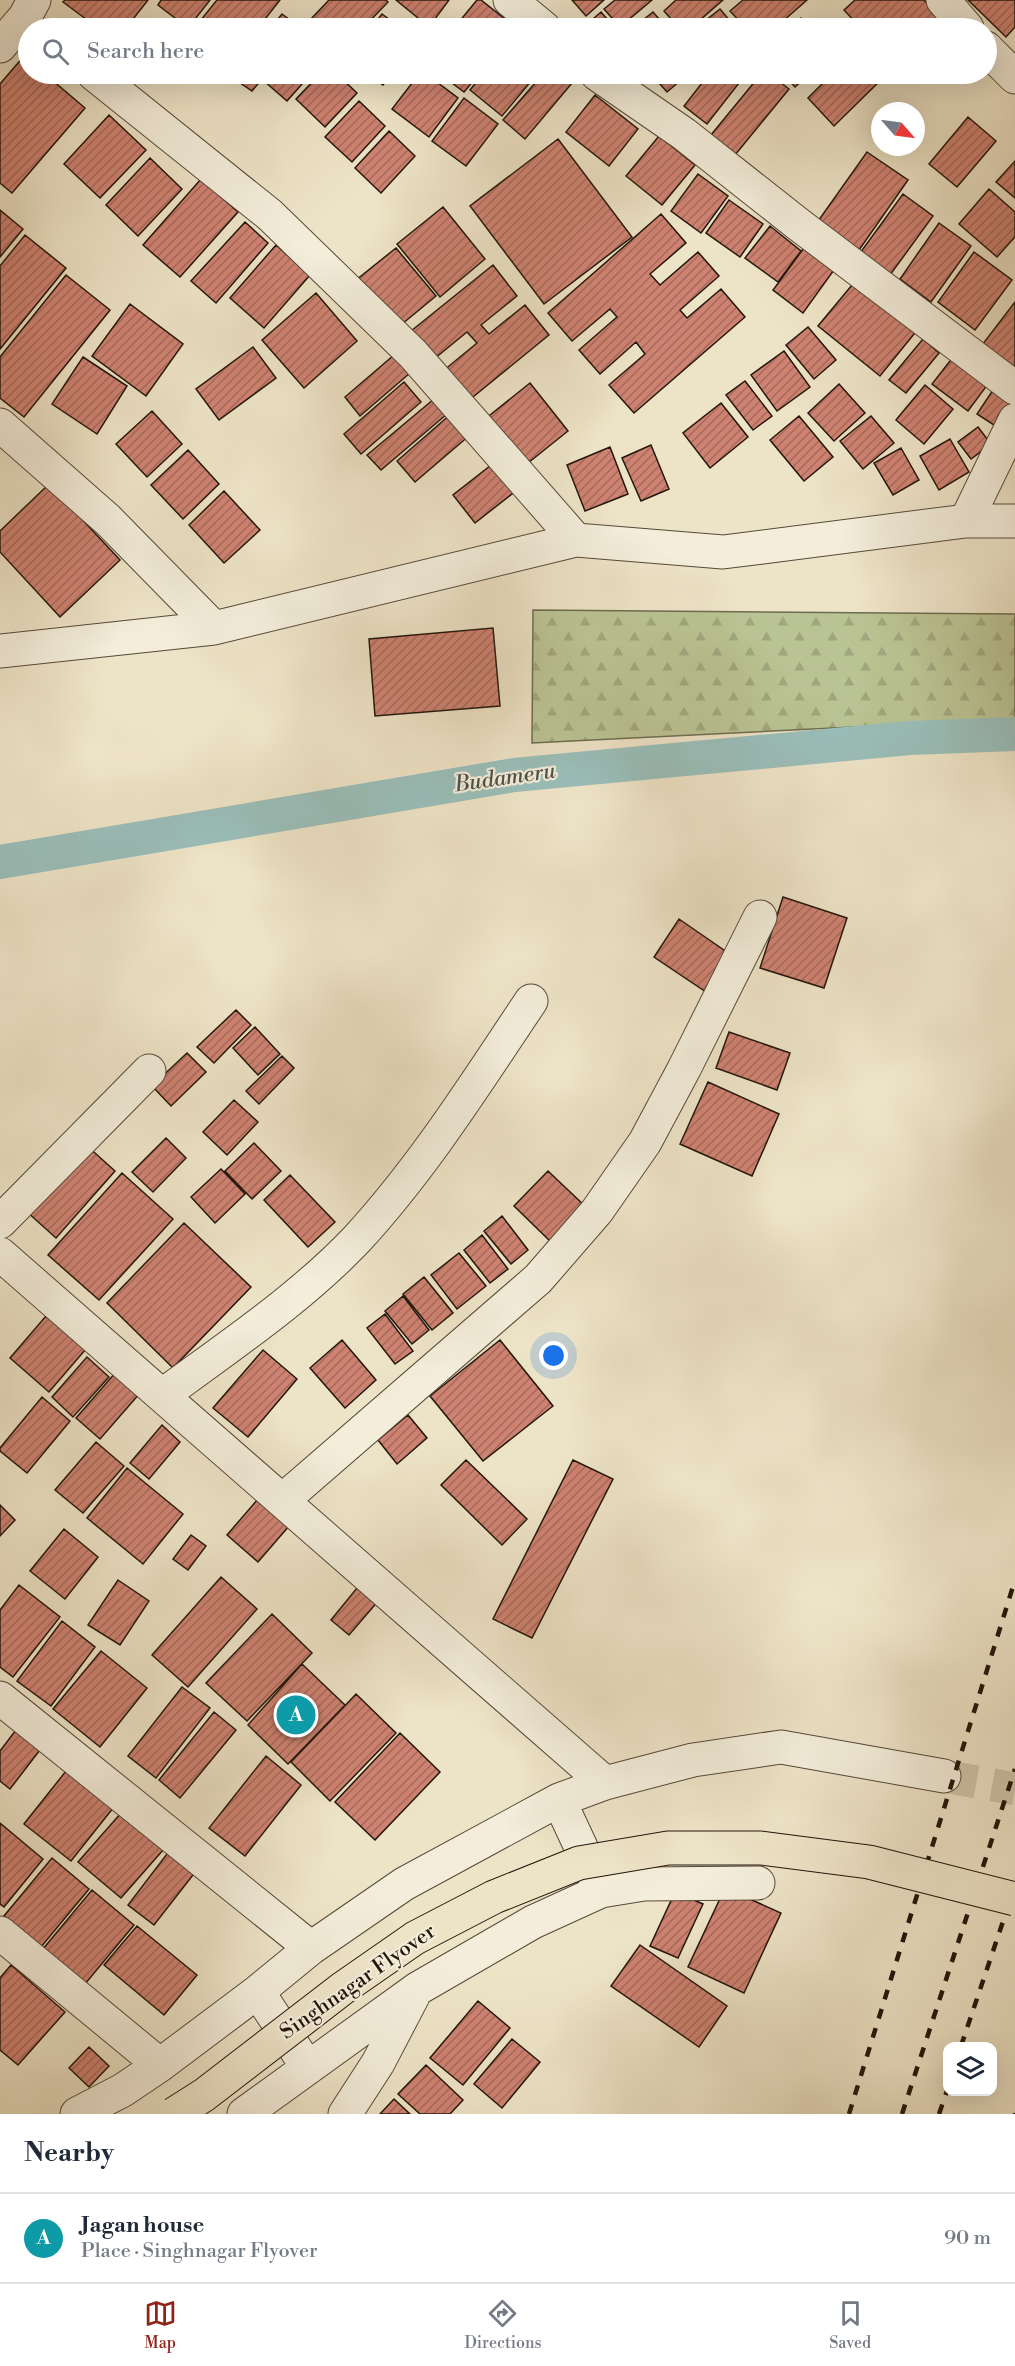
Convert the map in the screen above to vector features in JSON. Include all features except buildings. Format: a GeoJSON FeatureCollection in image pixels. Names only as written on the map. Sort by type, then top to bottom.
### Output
{"type":"FeatureCollection","features":[{"type":"Feature","properties":{"kind":"main road","name":"Singhnagar Flyover"},"geometry":{"type":"LineString","coordinates":[[174,2114],[204,2095],[343,1988],[415,1938],[494,1897],[579,1863],[668,1848],[761,1848],[869,1862],[1015,1899]]}},
{"type":"Feature","properties":{"kind":"street"},"geometry":{"type":"LineString","coordinates":[[510,0],[532,18]]}},
{"type":"Feature","properties":{"kind":"street"},"geometry":{"type":"LineString","coordinates":[[943,0],[958,18]]}},
{"type":"Feature","properties":{"kind":"street"},"geometry":{"type":"LineString","coordinates":[[0,46],[18,29]]}},
{"type":"Feature","properties":{"kind":"street"},"geometry":{"type":"LineString","coordinates":[[997,58],[1015,76]]}},
{"type":"Feature","properties":{"kind":"street"},"geometry":{"type":"LineString","coordinates":[[106,84],[270,215],[413,354],[576,540]]}},
{"type":"Feature","properties":{"kind":"street"},"geometry":{"type":"LineString","coordinates":[[612,84],[684,134],[798,224],[1015,388]]}},
{"type":"Feature","properties":{"kind":"street"},"geometry":{"type":"LineString","coordinates":[[966,521],[1015,420]]}},
{"type":"Feature","properties":{"kind":"street"},"geometry":{"type":"LineString","coordinates":[[0,425],[108,520],[214,628]]}},
{"type":"Feature","properties":{"kind":"street"},"geometry":{"type":"LineString","coordinates":[[0,651],[214,628],[576,540],[723,552],[966,521],[1015,521]]}},
{"type":"Feature","properties":{"kind":"street"},"geometry":{"type":"LineString","coordinates":[[283,1500],[538,1279],[597,1211],[645,1142],[760,917]]}},
{"type":"Feature","properties":{"kind":"street"},"geometry":{"type":"LineString","coordinates":[[163,1395],[295,1296],[356,1240],[426,1157],[531,1001]]}},
{"type":"Feature","properties":{"kind":"street"},"geometry":{"type":"LineString","coordinates":[[0,1222],[148,1071]]}},
{"type":"Feature","properties":{"kind":"street"},"geometry":{"type":"LineString","coordinates":[[0,1254],[604,1783]]}},
{"type":"Feature","properties":{"kind":"street"},"geometry":{"type":"LineString","coordinates":[[0,1698],[311,1948]]}},
{"type":"Feature","properties":{"kind":"street"},"geometry":{"type":"LineString","coordinates":[[77,2114],[123,2090],[160,2065],[258,1992],[311,1948],[404,1884],[559,1800],[604,1783],[693,1760],[781,1747],[944,1776]]}},
{"type":"Feature","properties":{"kind":"street"},"geometry":{"type":"LineString","coordinates":[[559,1800],[602,1891]]}},
{"type":"Feature","properties":{"kind":"street"},"geometry":{"type":"LineString","coordinates":[[244,2114],[417,1989],[533,1922],[602,1891],[644,1884],[758,1882]]}},
{"type":"Feature","properties":{"kind":"street"},"geometry":{"type":"LineString","coordinates":[[0,1933],[160,2065]]}},
{"type":"Feature","properties":{"kind":"street"},"geometry":{"type":"LineString","coordinates":[[345,2114],[378,2063],[417,1989]]}},
{"type":"Feature","properties":{"kind":"street"},"geometry":{"type":"LineString","coordinates":[[258,1992],[308,2068]]}},
{"type":"Feature","properties":{"kind":"green space"},"geometry":{"type":"Polygon","coordinates":[[[533,610],[1015,614],[1015,719],[532,743],[533,610]]]}},
{"type":"Feature","properties":{"kind":"waterway","name":"Budameru"},"geometry":{"type":"LineString","coordinates":[[0,862],[514,775],[910,738],[1015,734]]}},
{"type":"Feature","properties":{"kind":"tunnel"},"geometry":{"type":"LineString","coordinates":[[944,1776],[1015,1789]]}},
{"type":"Feature","properties":{"kind":"railway"},"geometry":{"type":"LineString","coordinates":[[849,2114],[1015,1580]]}},
{"type":"Feature","properties":{"kind":"railway"},"geometry":{"type":"LineString","coordinates":[[902,2114],[1015,1769]]}},
{"type":"Feature","properties":{"kind":"railway"},"geometry":{"type":"LineString","coordinates":[[962,2042],[1015,1886]]}},
{"type":"Feature","properties":{"kind":"railway"},"geometry":{"type":"LineString","coordinates":[[939,2114],[945,2096]]}},
{"type":"Feature","properties":{"kind":"place","name":"Jagan house"},"geometry":{"type":"Point","coordinates":[296,1715]}}]}
